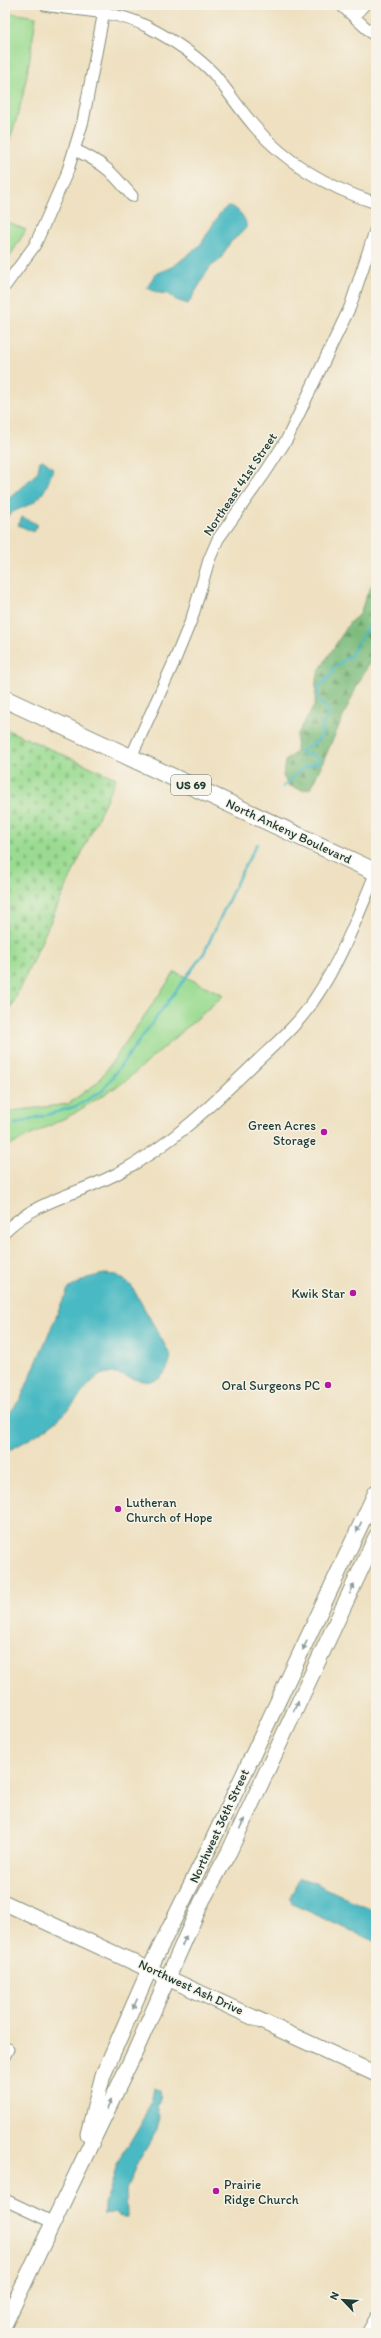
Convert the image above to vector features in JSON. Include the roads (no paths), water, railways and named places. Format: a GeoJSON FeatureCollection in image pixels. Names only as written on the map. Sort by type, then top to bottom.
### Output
{"type":"FeatureCollection","features":[{"type":"Feature","properties":{"kind":"main road","name":"North Ankeny Boulevard"},"geometry":{"type":"LineString","coordinates":[[5,699],[131,756],[376,872]]}},
{"type":"Feature","properties":{"kind":"main road","name":"Northwest 36th Street"},"geometry":{"type":"LineString","coordinates":[[80,2166],[103,2075],[150,1968],[211,1844],[376,1492]]}},
{"type":"Feature","properties":{"kind":"main road","name":"Northwest 36th Street"},"geometry":{"type":"LineString","coordinates":[[5,2323],[52,2222],[135,2052],[202,1901],[229,1852],[376,1537]]}},
{"type":"Feature","properties":{"kind":"main road","name":"Northwest Ash Drive"},"geometry":{"type":"LineString","coordinates":[[5,1902],[168,1976],[376,2074]]}},
{"type":"Feature","properties":{"kind":"street"},"geometry":{"type":"LineString","coordinates":[[45,5],[104,9],[147,26],[189,53],[213,74],[254,127],[286,157],[324,182],[376,204]]}},
{"type":"Feature","properties":{"kind":"street"},"geometry":{"type":"LineString","coordinates":[[341,5],[376,37]]}},
{"type":"Feature","properties":{"kind":"street"},"geometry":{"type":"LineString","coordinates":[[354,16],[364,5]]}},
{"type":"Feature","properties":{"kind":"street"},"geometry":{"type":"LineString","coordinates":[[5,286],[35,245],[68,170],[83,121],[104,9]]}},
{"type":"Feature","properties":{"kind":"street"},"geometry":{"type":"LineString","coordinates":[[75,150],[111,171],[132,196]]}},
{"type":"Feature","properties":{"kind":"street","name":"Northeast 41st Street"},"geometry":{"type":"LineString","coordinates":[[131,756],[164,686],[186,633],[218,539],[266,473],[287,439],[350,306],[376,228]]}},
{"type":"Feature","properties":{"kind":"street"},"geometry":{"type":"LineString","coordinates":[[5,1231],[23,1214],[119,1173],[162,1147],[213,1104],[280,1040],[313,1001],[330,975],[376,872]]}},
{"type":"Feature","properties":{"kind":"street"},"geometry":{"type":"LineString","coordinates":[[5,2200],[52,2222]]}},
{"type":"Feature","properties":{"kind":"street"},"geometry":{"type":"LineString","coordinates":[[367,2333],[376,2317]]}},
{"type":"Feature","properties":{"kind":"water"},"geometry":{"type":"Polygon","coordinates":[[[228,206],[235,208],[241,214],[244,218],[246,228],[229,244],[220,260],[210,267],[188,304],[176,300],[169,294],[159,293],[147,288],[155,274],[174,266],[201,244],[220,213],[228,206]]]}},
{"type":"Feature","properties":{"kind":"water"},"geometry":{"type":"Polygon","coordinates":[[[43,460],[53,468],[49,481],[42,494],[35,501],[13,512],[5,518],[5,502],[34,476],[38,471],[40,461],[43,460]]]}},
{"type":"Feature","properties":{"kind":"water"},"geometry":{"type":"Polygon","coordinates":[[[22,517],[37,524],[34,532],[18,525],[22,517]]]}},
{"type":"Feature","properties":{"kind":"water"},"geometry":{"type":"Polygon","coordinates":[[[104,1274],[117,1275],[131,1285],[171,1356],[166,1371],[158,1379],[149,1381],[108,1373],[99,1376],[94,1379],[67,1412],[56,1421],[35,1436],[5,1452],[5,1419],[21,1398],[68,1289],[87,1278],[104,1274]]]}},
{"type":"Feature","properties":{"kind":"water"},"geometry":{"type":"Polygon","coordinates":[[[300,1878],[311,1881],[376,1912],[376,1942],[292,1904],[290,1897],[300,1878]]]}},
{"type":"Feature","properties":{"kind":"water"},"geometry":{"type":"Polygon","coordinates":[[[154,2087],[160,2090],[161,2096],[157,2105],[160,2117],[157,2130],[138,2162],[126,2190],[127,2218],[121,2218],[114,2212],[104,2215],[104,2203],[109,2194],[117,2164],[140,2125],[151,2102],[154,2087]]]}},
{"type":"Feature","properties":{"kind":"waterway"},"geometry":{"type":"LineString","coordinates":[[283,787],[302,769],[320,761],[315,755],[304,755],[300,751],[316,742],[322,735],[322,725],[329,715],[328,709],[319,702],[318,688],[332,674],[333,668],[351,655],[376,613]]}},
{"type":"Feature","properties":{"kind":"waterway"},"geometry":{"type":"LineString","coordinates":[[15,1124],[77,1106],[102,1091],[204,953],[241,873],[257,844]]}},
{"type":"Feature","properties":{"kind":"place","name":"Green Acres Storage"},"geometry":{"type":"Point","coordinates":[324,1132]}},
{"type":"Feature","properties":{"kind":"place","name":"Kwik Star"},"geometry":{"type":"Point","coordinates":[353,1293]}},
{"type":"Feature","properties":{"kind":"place","name":"Oral Surgeons PC"},"geometry":{"type":"Point","coordinates":[328,1385]}},
{"type":"Feature","properties":{"kind":"place","name":"Lutheran Church of Hope"},"geometry":{"type":"Point","coordinates":[118,1509]}},
{"type":"Feature","properties":{"kind":"place","name":"Prairie Ridge Church"},"geometry":{"type":"Point","coordinates":[216,2191]}}]}
